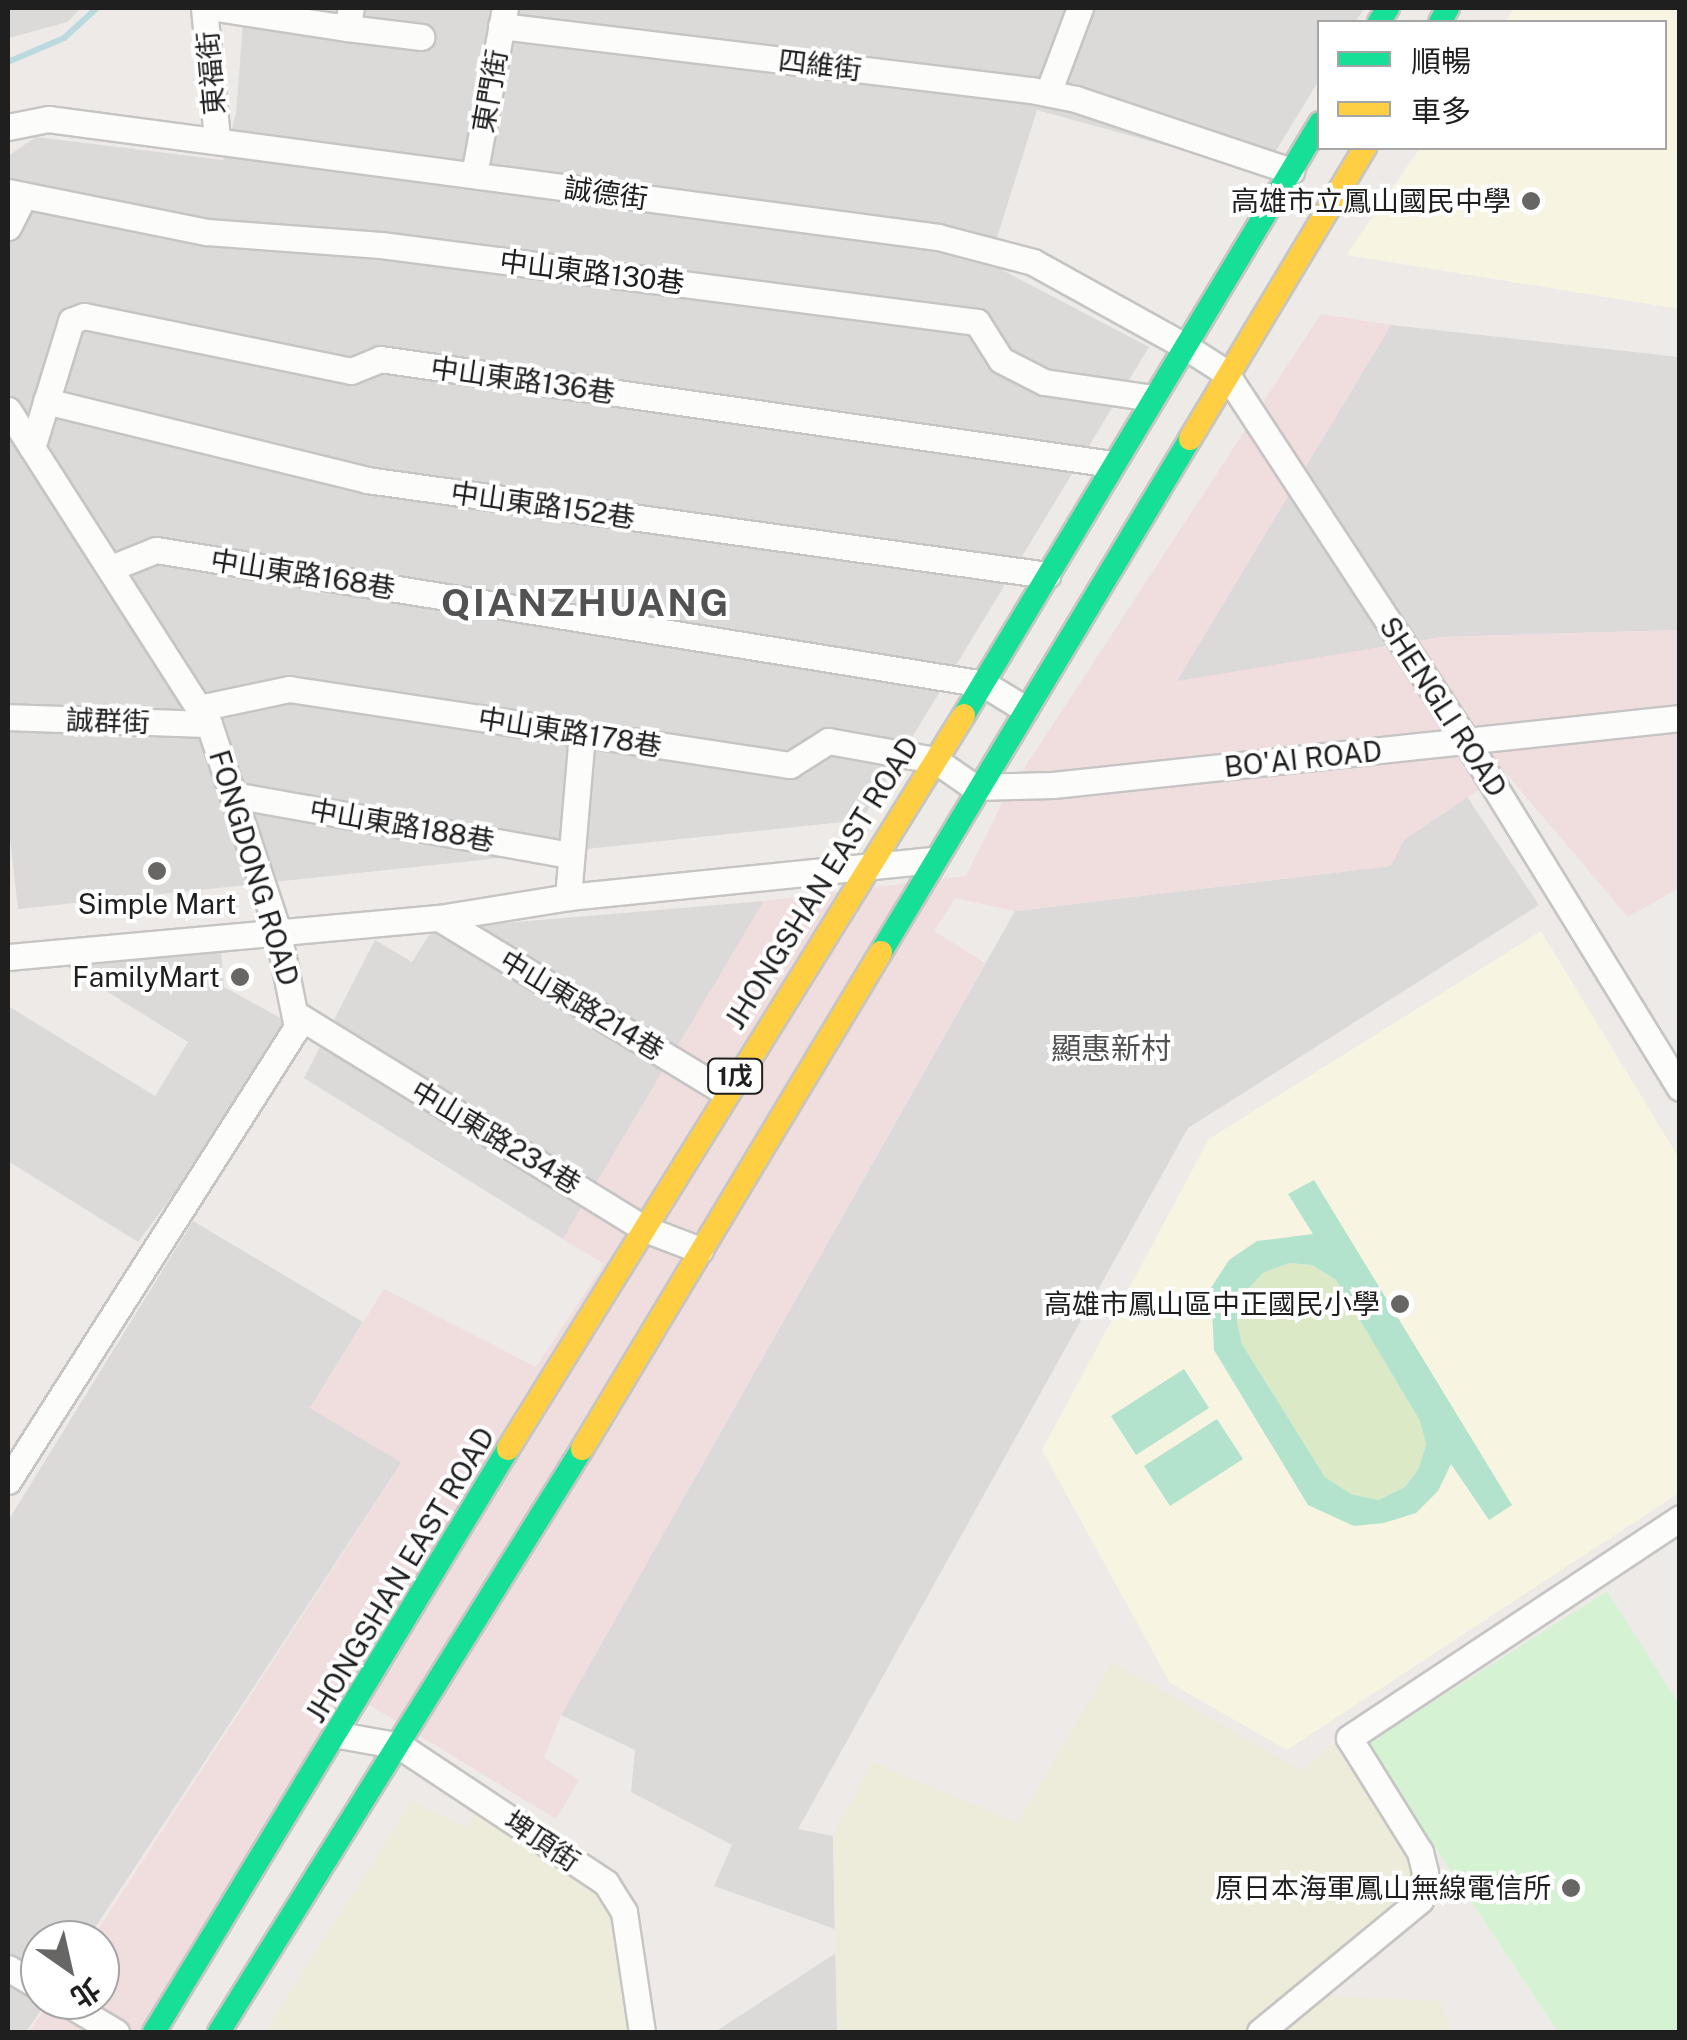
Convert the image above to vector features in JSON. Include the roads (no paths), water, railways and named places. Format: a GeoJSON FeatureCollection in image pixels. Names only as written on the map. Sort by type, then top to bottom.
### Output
{"type":"FeatureCollection","features":[{"type":"Feature","properties":{"kind":"main road","name":"JHONGSHAN EAST ROAD"},"geometry":{"type":"LineString","coordinates":[[154,2032],[339,1735],[725,1092],[984,684],[1183,345],[1317,128]]}},
{"type":"Feature","properties":{"kind":"main road","name":"1戊"},"geometry":{"type":"LineString","coordinates":[[219,2032],[400,1746],[974,787],[1364,150]]}},
{"type":"Feature","properties":{"kind":"street","name":"東福街"},"geometry":{"type":"LineString","coordinates":[[204,8],[217,140]]}},
{"type":"Feature","properties":{"kind":"street"},"geometry":{"type":"LineString","coordinates":[[216,8],[349,18],[421,37]]}},
{"type":"Feature","properties":{"kind":"street"},"geometry":{"type":"LineString","coordinates":[[1048,94],[1080,8]]}},
{"type":"Feature","properties":{"kind":"street","name":"四維街"},"geometry":{"type":"LineString","coordinates":[[503,17],[1048,94],[1291,171]]}},
{"type":"Feature","properties":{"kind":"street","name":"東門街"},"geometry":{"type":"LineString","coordinates":[[474,175],[503,17]]}},
{"type":"Feature","properties":{"kind":"street","name":"誠德街"},"geometry":{"type":"LineString","coordinates":[[8,126],[48,119],[984,247],[1033,262],[1183,345]]}},
{"type":"Feature","properties":{"kind":"street"},"geometry":{"type":"LineString","coordinates":[[8,227],[16,194]]}},
{"type":"Feature","properties":{"kind":"street","name":"中山東路130巷"},"geometry":{"type":"LineString","coordinates":[[16,194],[207,232],[382,245],[978,322],[1001,360],[1044,382],[1152,398]]}},
{"type":"Feature","properties":{"kind":"street","name":"中山東路136巷"},"geometry":{"type":"LineString","coordinates":[[32,448],[72,321],[84,316],[351,370],[380,359],[1112,464]]}},
{"type":"Feature","properties":{"kind":"street","name":"SHENGLI ROAD"},"geometry":{"type":"LineString","coordinates":[[1183,345],[1225,372],[1467,742],[1678,1083]]}},
{"type":"Feature","properties":{"kind":"street","name":"中山東路152巷"},"geometry":{"type":"LineString","coordinates":[[46,400],[367,480],[1047,575]]}},
{"type":"Feature","properties":{"kind":"street","name":"FONGDONG ROAD"},"geometry":{"type":"LineString","coordinates":[[8,410],[204,716],[277,928],[297,1015],[297,1028],[8,1482]]}},
{"type":"Feature","properties":{"kind":"street","name":"中山東路168巷"},"geometry":{"type":"LineString","coordinates":[[111,568],[156,550],[984,684],[1025,709]]}},
{"type":"Feature","properties":{"kind":"street","name":"中山東路178巷"},"geometry":{"type":"LineString","coordinates":[[204,716],[289,688],[774,764],[790,765],[828,741],[935,760]]}},
{"type":"Feature","properties":{"kind":"street","name":"誠群街"},"geometry":{"type":"LineString","coordinates":[[8,717],[204,716]]}},
{"type":"Feature","properties":{"kind":"street","name":"BO'AI ROAD"},"geometry":{"type":"LineString","coordinates":[[974,787],[1053,785],[1680,718]]}},
{"type":"Feature","properties":{"kind":"street"},"geometry":{"type":"LineString","coordinates":[[568,897],[582,734]]}},
{"type":"Feature","properties":{"kind":"street"},"geometry":{"type":"LineString","coordinates":[[935,760],[974,787]]}},
{"type":"Feature","properties":{"kind":"street","name":"中山東路188巷"},"geometry":{"type":"LineString","coordinates":[[233,795],[572,855]]}},
{"type":"Feature","properties":{"kind":"street"},"geometry":{"type":"LineString","coordinates":[[8,957],[277,928],[439,918],[568,897],[932,860]]}},
{"type":"Feature","properties":{"kind":"street","name":"中山東路214巷"},"geometry":{"type":"LineString","coordinates":[[439,918],[725,1092]]}},
{"type":"Feature","properties":{"kind":"street","name":"中山東路234巷"},"geometry":{"type":"LineString","coordinates":[[297,1015],[645,1228],[700,1250]]}},
{"type":"Feature","properties":{"kind":"street"},"geometry":{"type":"LineString","coordinates":[[1260,2032],[1420,1900],[1425,1872],[1420,1852],[1350,1738],[1680,1518]]}},
{"type":"Feature","properties":{"kind":"street","name":"埤頂街"},"geometry":{"type":"LineString","coordinates":[[339,1735],[400,1746],[616,1894],[624,1912],[642,2032]]}},
{"type":"Feature","properties":{"kind":"waterway"},"geometry":{"type":"LineString","coordinates":[[8,62],[64,38],[97,8]]}},
{"type":"Feature","properties":{"kind":"place","name":"高雄市立鳳山國民中學"},"geometry":{"type":"Point","coordinates":[1531,201]}},
{"type":"Feature","properties":{"kind":"place","name":"Simple Mart"},"geometry":{"type":"Point","coordinates":[157,871]}},
{"type":"Feature","properties":{"kind":"place","name":"FamilyMart"},"geometry":{"type":"Point","coordinates":[240,977]}},
{"type":"Feature","properties":{"kind":"place","name":"高雄市鳳山區中正國民小學"},"geometry":{"type":"Point","coordinates":[1400,1304]}},
{"type":"Feature","properties":{"kind":"place","name":"原日本海軍鳳山無線電信所"},"geometry":{"type":"Point","coordinates":[1571,1888]}},
{"type":"Feature","properties":{"kind":"district","name":"QIANZHUANG"},"geometry":{"type":"Point","coordinates":[586,603]}},
{"type":"Feature","properties":{"kind":"district","name":"顯惠新村"},"geometry":{"type":"Point","coordinates":[1111,1048]}}]}
